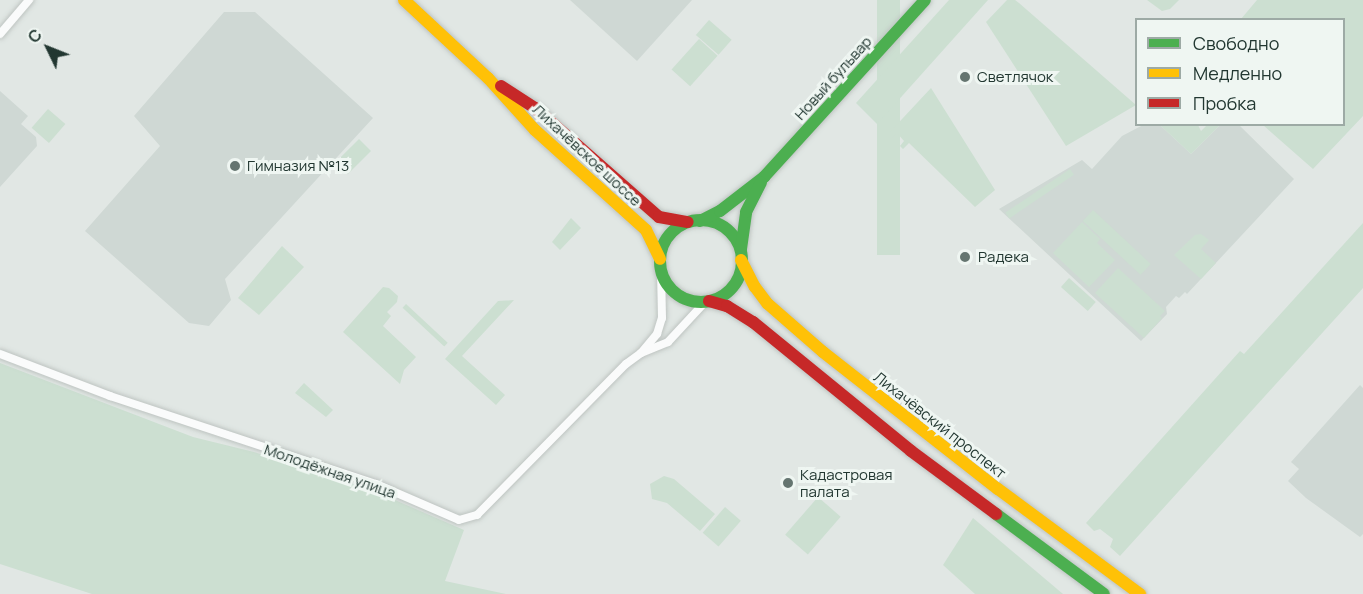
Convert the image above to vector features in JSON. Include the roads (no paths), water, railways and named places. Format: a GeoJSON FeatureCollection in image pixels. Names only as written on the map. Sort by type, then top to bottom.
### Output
{"type":"FeatureCollection","features":[{"type":"Feature","properties":{"kind":"main road","name":"Лихачёвское шоссе"},"geometry":{"type":"LineString","coordinates":[[404,0],[488,78],[535,130],[646,230],[661,265]]}},
{"type":"Feature","properties":{"kind":"main road","name":"Новый бульвар"},"geometry":{"type":"LineString","coordinates":[[694,221],[720,211],[764,177],[925,0]]}},
{"type":"Feature","properties":{"kind":"main road","name":"Лихачёвское шоссе"},"geometry":{"type":"LineString","coordinates":[[488,78],[535,108],[659,217],[694,221]]}},
{"type":"Feature","properties":{"kind":"main road","name":"Новый бульвар"},"geometry":{"type":"LineString","coordinates":[[741,257],[746,212],[764,177]]}},
{"type":"Feature","properties":{"kind":"main road","name":"Лихачёвский проспект"},"geometry":{"type":"LineString","coordinates":[[694,221],[719,225],[734,237],[755,287],[768,304],[823,352],[972,469],[1140,594]]}},
{"type":"Feature","properties":{"kind":"main road"},"geometry":{"type":"LineString","coordinates":[[694,221],[668,237],[661,265],[674,292],[689,300],[708,301],[727,306],[753,322],[911,450],[1104,594]]}},
{"type":"Feature","properties":{"kind":"main road"},"geometry":{"type":"LineString","coordinates":[[708,301],[721,296],[732,287],[740,271],[741,257]]}},
{"type":"Feature","properties":{"kind":"street"},"geometry":{"type":"LineString","coordinates":[[0,34],[30,0]]}},
{"type":"Feature","properties":{"kind":"street","name":"Молодёжная улица"},"geometry":{"type":"LineString","coordinates":[[0,354],[110,396],[376,484],[459,520],[477,515],[626,364],[641,353],[657,334],[662,318],[661,265]]}},
{"type":"Feature","properties":{"kind":"street","name":"Молодёжная улица"},"geometry":{"type":"LineString","coordinates":[[641,353],[668,342],[708,301]]}},
{"type":"Feature","properties":{"kind":"place","name":"Светлячок"},"geometry":{"type":"Point","coordinates":[965,77]}},
{"type":"Feature","properties":{"kind":"place","name":"Гимназия №13"},"geometry":{"type":"Point","coordinates":[235,166]}},
{"type":"Feature","properties":{"kind":"place","name":"Радека"},"geometry":{"type":"Point","coordinates":[965,257]}},
{"type":"Feature","properties":{"kind":"place","name":"Кадастровая палата"},"geometry":{"type":"Point","coordinates":[788,483]}}]}
